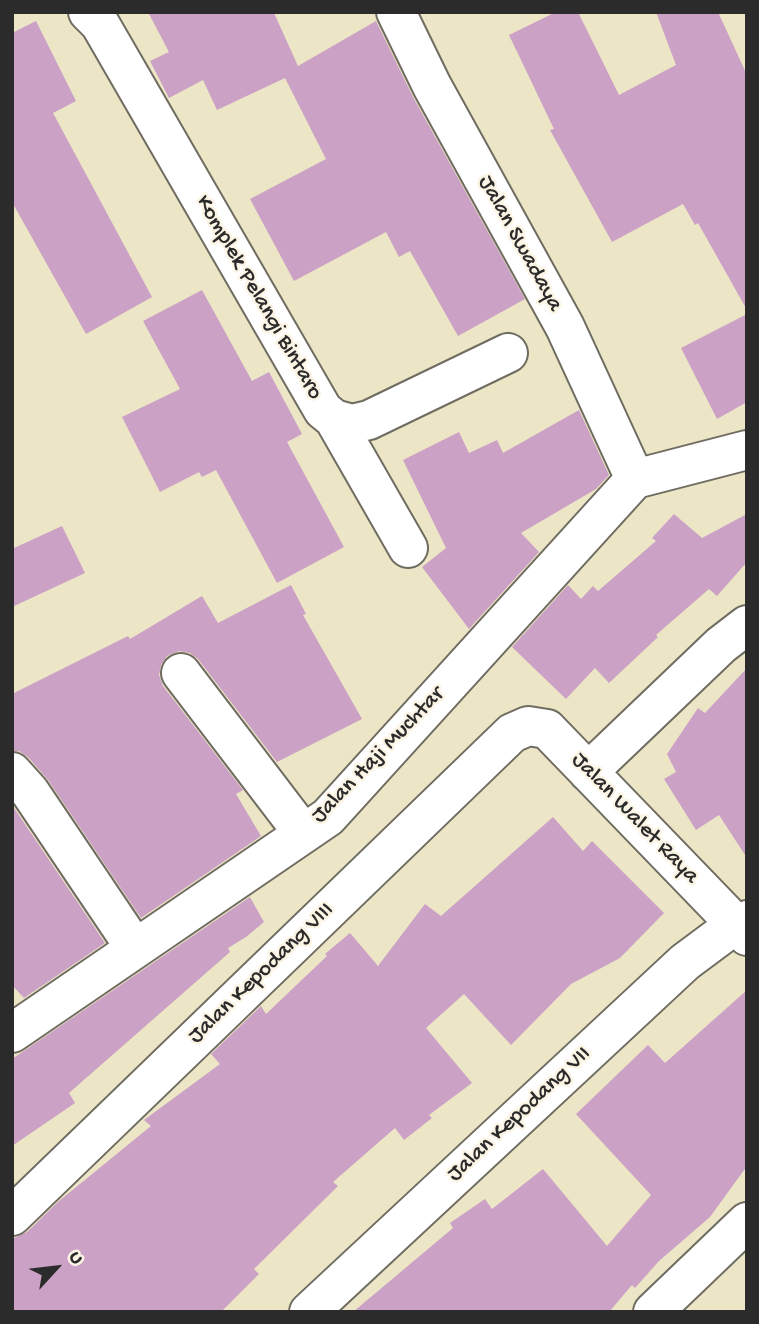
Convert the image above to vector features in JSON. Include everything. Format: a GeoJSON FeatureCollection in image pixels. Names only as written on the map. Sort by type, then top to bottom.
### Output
{"type":"FeatureCollection","features":[{"type":"Feature","properties":{"kind":"street","name":"Komplek Pelangi Bintaro"},"geometry":{"type":"LineString","coordinates":[[88,12],[100,24],[323,410],[334,419],[352,424],[369,420],[508,353]]}},
{"type":"Feature","properties":{"kind":"street","name":"Jalan Swadaya"},"geometry":{"type":"LineString","coordinates":[[396,12],[432,86],[565,327],[635,479]]}},
{"type":"Feature","properties":{"kind":"street"},"geometry":{"type":"LineString","coordinates":[[334,419],[408,548]]}},
{"type":"Feature","properties":{"kind":"street"},"geometry":{"type":"LineString","coordinates":[[635,479],[747,450]]}},
{"type":"Feature","properties":{"kind":"street","name":"Jalan Haji Muchtar"},"geometry":{"type":"LineString","coordinates":[[12,1033],[328,817],[635,479]]}},
{"type":"Feature","properties":{"kind":"street"},"geometry":{"type":"LineString","coordinates":[[588,772],[721,645],[747,625]]}},
{"type":"Feature","properties":{"kind":"street"},"geometry":{"type":"LineString","coordinates":[[181,673],[303,833]]}},
{"type":"Feature","properties":{"kind":"street","name":"Jalan Walet Raya"},"geometry":{"type":"LineString","coordinates":[[512,733],[528,726],[547,729],[743,926]]}},
{"type":"Feature","properties":{"kind":"street","name":"Jalan Kepodang VIII"},"geometry":{"type":"LineString","coordinates":[[12,1216],[512,733]]}},
{"type":"Feature","properties":{"kind":"street"},"geometry":{"type":"LineString","coordinates":[[12,772],[30,792],[135,948]]}},
{"type":"Feature","properties":{"kind":"street","name":"Jalan Kepodang VII"},"geometry":{"type":"LineString","coordinates":[[309,1312],[685,961],[743,926]]}},
{"type":"Feature","properties":{"kind":"street"},"geometry":{"type":"LineString","coordinates":[[653,1312],[747,1222]]}},
{"type":"Feature","properties":{"kind":"building"},"geometry":{"type":"Polygon","coordinates":[[[148,12],[274,13],[298,66],[376,21],[413,97],[525,299],[458,336],[410,251],[399,257],[386,232],[294,281],[250,199],[326,159],[285,78],[217,110],[203,80],[169,98],[150,61],[169,52],[148,12]]]}},
{"type":"Feature","properties":{"kind":"building"},"geometry":{"type":"Polygon","coordinates":[[[556,12],[578,12],[619,95],[676,65],[656,12],[718,12],[747,75],[747,310],[698,223],[695,225],[683,204],[612,242],[550,130],[554,129],[509,35],[556,12]]]}},
{"type":"Feature","properties":{"kind":"building"},"geometry":{"type":"Polygon","coordinates":[[[36,21],[76,101],[53,113],[152,297],[86,334],[12,202],[12,33],[36,21]]]}},
{"type":"Feature","properties":{"kind":"building"},"geometry":{"type":"Polygon","coordinates":[[[202,290],[252,381],[269,372],[302,434],[287,442],[344,547],[277,583],[216,470],[202,477],[199,472],[160,492],[122,417],[180,389],[143,321],[202,290]]]}},
{"type":"Feature","properties":{"kind":"building"},"geometry":{"type":"Polygon","coordinates":[[[747,314],[747,402],[717,419],[681,348],[747,314]]]}},
{"type":"Feature","properties":{"kind":"building"},"geometry":{"type":"Polygon","coordinates":[[[579,410],[609,475],[596,489],[521,533],[539,552],[469,629],[422,567],[446,548],[403,460],[459,432],[469,453],[497,440],[503,453],[579,410]]]}},
{"type":"Feature","properties":{"kind":"building"},"geometry":{"type":"Polygon","coordinates":[[[674,514],[702,538],[747,514],[747,562],[717,596],[709,589],[656,635],[658,637],[609,683],[595,668],[566,699],[512,647],[568,585],[581,599],[593,586],[598,591],[656,541],[652,538],[674,514]]]}},
{"type":"Feature","properties":{"kind":"building"},"geometry":{"type":"Polygon","coordinates":[[[62,526],[85,573],[12,607],[12,549],[62,526]]]}},
{"type":"Feature","properties":{"kind":"building"},"geometry":{"type":"Polygon","coordinates":[[[291,585],[306,614],[303,615],[362,719],[277,762],[198,659],[190,653],[179,651],[167,656],[159,675],[163,686],[243,790],[236,794],[261,836],[141,918],[48,780],[28,757],[19,751],[12,751],[12,694],[128,636],[130,639],[202,596],[218,623],[291,585]]]}},
{"type":"Feature","properties":{"kind":"building"},"geometry":{"type":"Polygon","coordinates":[[[747,668],[747,858],[719,815],[696,830],[664,779],[676,772],[667,754],[698,708],[705,713],[747,668]]]}},
{"type":"Feature","properties":{"kind":"building"},"geometry":{"type":"Polygon","coordinates":[[[12,805],[105,943],[24,998],[12,985],[12,805]]]}},
{"type":"Feature","properties":{"kind":"building"},"geometry":{"type":"Polygon","coordinates":[[[553,817],[583,851],[592,841],[664,913],[620,958],[571,984],[511,1045],[464,994],[426,1028],[472,1083],[429,1115],[432,1118],[404,1140],[395,1128],[333,1182],[338,1186],[254,1269],[259,1274],[221,1312],[12,1312],[12,1239],[27,1232],[59,1201],[151,1126],[144,1120],[220,1064],[211,1054],[261,1006],[266,1014],[327,956],[325,954],[350,933],[378,966],[425,904],[441,916],[553,817]]]}},
{"type":"Feature","properties":{"kind":"building"},"geometry":{"type":"Polygon","coordinates":[[[250,897],[264,922],[228,948],[230,952],[69,1093],[75,1103],[12,1146],[12,1059],[250,897]]]}},
{"type":"Feature","properties":{"kind":"building"},"geometry":{"type":"Polygon","coordinates":[[[747,990],[747,1166],[710,1217],[659,1261],[635,1288],[632,1285],[609,1312],[353,1312],[453,1228],[450,1223],[485,1199],[492,1209],[543,1169],[607,1246],[651,1195],[576,1114],[648,1045],[665,1063],[747,990]]]}}]}
